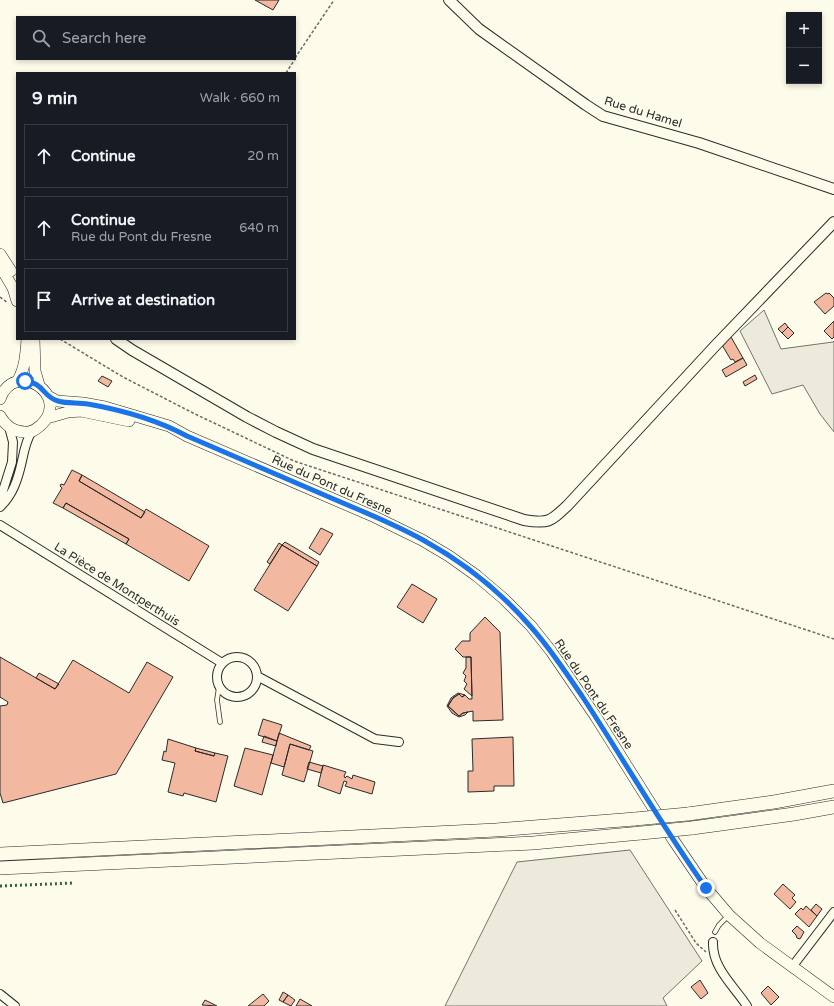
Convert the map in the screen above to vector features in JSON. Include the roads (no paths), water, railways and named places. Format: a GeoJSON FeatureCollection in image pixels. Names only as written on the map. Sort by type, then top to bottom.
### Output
{"type":"FeatureCollection","features":[{"type":"Feature","properties":{"kind":"highway"},"geometry":{"type":"LineString","coordinates":[[0,854],[496,830],[688,814],[767,803],[834,791]]}},
{"type":"Feature","properties":{"kind":"highway"},"geometry":{"type":"LineString","coordinates":[[0,868],[534,843],[692,828],[834,807]]}},
{"type":"Feature","properties":{"kind":"main road"},"geometry":{"type":"LineString","coordinates":[[0,254],[16,286],[12,302]]}},
{"type":"Feature","properties":{"kind":"main road"},"geometry":{"type":"LineString","coordinates":[[0,266],[16,286]]}},
{"type":"Feature","properties":{"kind":"main road"},"geometry":{"type":"LineString","coordinates":[[0,399],[8,384],[21,376],[25,360],[26,340]]}},
{"type":"Feature","properties":{"kind":"main road"},"geometry":{"type":"LineString","coordinates":[[0,416],[9,427],[22,432],[32,431],[47,418],[49,409],[48,396],[39,385],[35,371],[34,340]]}},
{"type":"Feature","properties":{"kind":"main road"},"geometry":{"type":"LineString","coordinates":[[8,384],[25,381],[39,385]]}},
{"type":"Feature","properties":{"kind":"main road","name":"Rue du Pont du Fresne"},"geometry":{"type":"LineString","coordinates":[[48,396],[58,401],[105,407],[169,426],[187,436],[375,517],[422,540],[449,556],[477,576],[504,599],[531,626],[551,651],[596,717],[680,851],[706,888],[729,915],[760,943],[834,997]]}},
{"type":"Feature","properties":{"kind":"main road","name":"Rue du Pont du Fresne"},"geometry":{"type":"LineString","coordinates":[[47,418],[68,412],[81,412],[129,421],[187,436]]}},
{"type":"Feature","properties":{"kind":"street","name":"Rue du Hamel"},"geometry":{"type":"LineString","coordinates":[[449,0],[479,29],[603,116],[699,143],[834,188]]}},
{"type":"Feature","properties":{"kind":"street"},"geometry":{"type":"LineString","coordinates":[[117,340],[247,417],[312,449],[524,520],[539,523],[553,519],[567,506],[715,346],[834,222]]}},
{"type":"Feature","properties":{"kind":"street"},"geometry":{"type":"LineString","coordinates":[[0,500],[12,462],[13,442],[9,427]]}},
{"type":"Feature","properties":{"kind":"street"},"geometry":{"type":"LineString","coordinates":[[0,507],[8,499],[14,488],[26,444],[32,431]]}},
{"type":"Feature","properties":{"kind":"street","name":"La Pièce de Montperthuis"},"geometry":{"type":"LineString","coordinates":[[0,525],[222,663]]}},
{"type":"Feature","properties":{"kind":"street"},"geometry":{"type":"LineString","coordinates":[[240,657],[252,664],[257,676],[253,688],[248,693],[236,697],[229,696],[223,692],[219,687],[216,674],[218,668],[227,659],[240,657]]}},
{"type":"Feature","properties":{"kind":"street"},"geometry":{"type":"LineString","coordinates":[[257,676],[375,739],[398,742]]}},
{"type":"Feature","properties":{"kind":"street"},"geometry":{"type":"LineString","coordinates":[[792,967],[834,912]]}},
{"type":"Feature","properties":{"kind":"street"},"geometry":{"type":"LineString","coordinates":[[713,942],[713,951],[718,966],[747,1006]]}},
{"type":"Feature","properties":{"kind":"street"},"geometry":{"type":"LineString","coordinates":[[0,994],[15,1006]]}},
{"type":"Feature","properties":{"kind":"lane"},"geometry":{"type":"LineString","coordinates":[[219,687],[217,700],[220,722]]}},
{"type":"Feature","properties":{"kind":"lane"},"geometry":{"type":"LineString","coordinates":[[715,932],[719,925],[729,915]]}}]}
